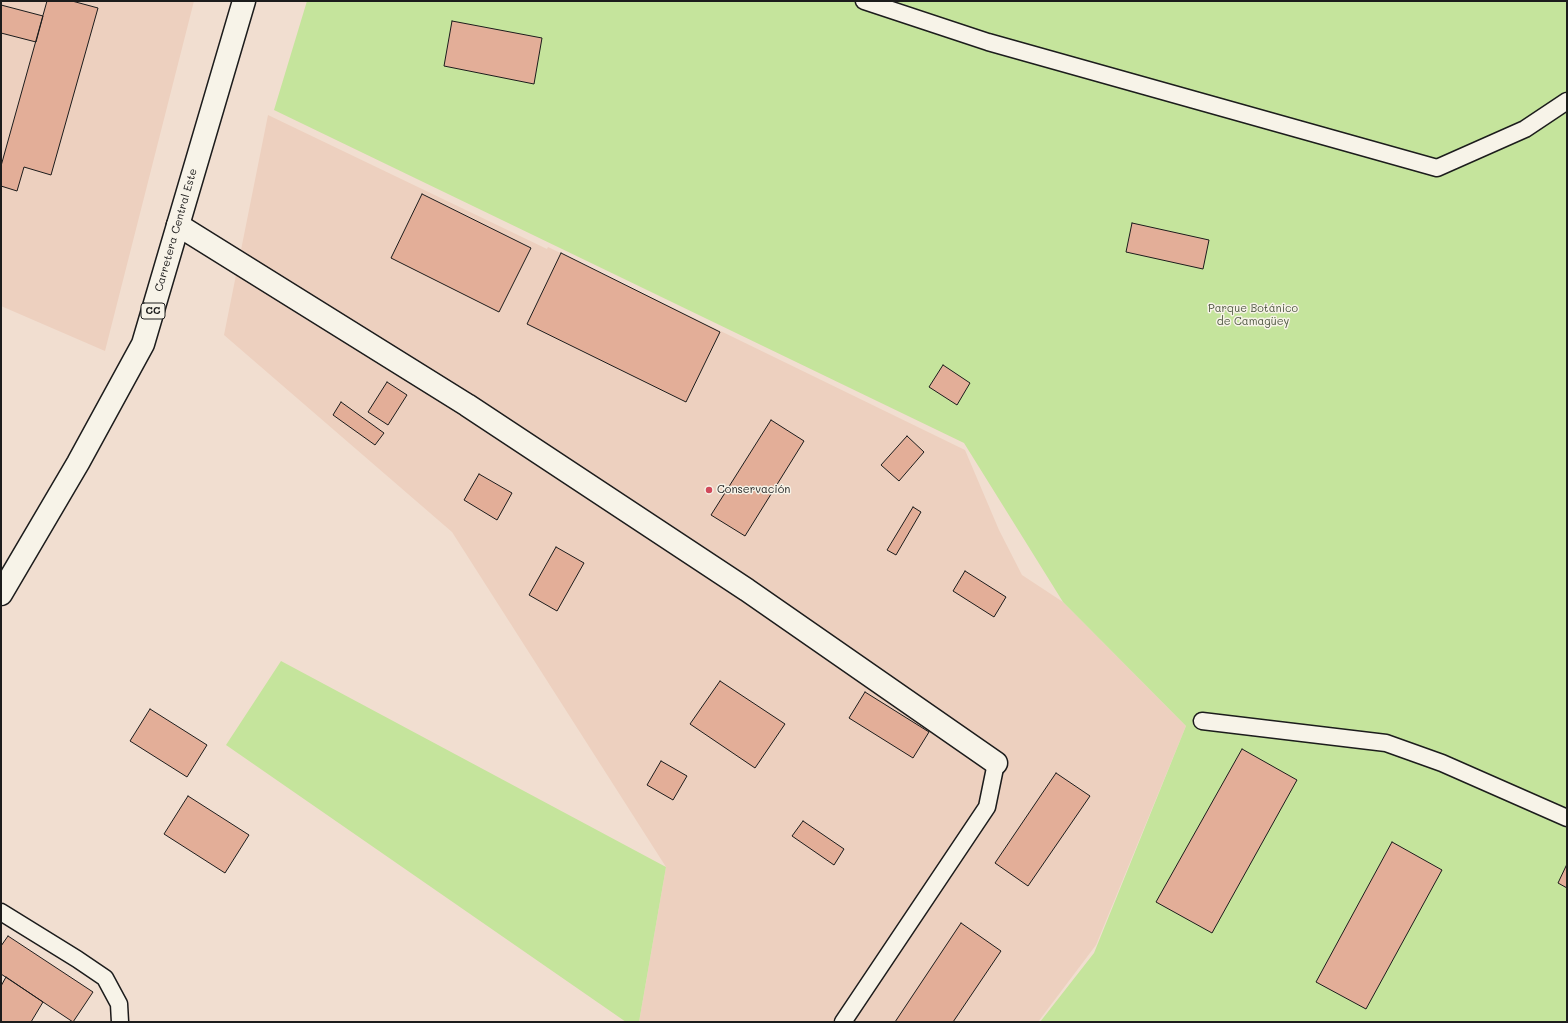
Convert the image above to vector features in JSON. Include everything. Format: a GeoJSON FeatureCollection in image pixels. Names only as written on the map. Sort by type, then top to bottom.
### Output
{"type":"FeatureCollection","features":[{"type":"Feature","properties":{"kind":"street","name":"Carretera Central Este"},"geometry":{"type":"LineString","coordinates":[[1,594],[78,463],[143,344],[244,1]]}},
{"type":"Feature","properties":{"kind":"street"},"geometry":{"type":"LineString","coordinates":[[178,225],[467,405],[747,590],[996,763]]}},
{"type":"Feature","properties":{"kind":"lane"},"geometry":{"type":"LineString","coordinates":[[864,1],[988,42],[1437,168],[1524,129],[1567,101]]}},
{"type":"Feature","properties":{"kind":"lane"},"geometry":{"type":"LineString","coordinates":[[1202,721],[1386,743],[1442,763],[1567,818]]}},
{"type":"Feature","properties":{"kind":"lane"},"geometry":{"type":"LineString","coordinates":[[843,1022],[988,807],[996,763]]}},
{"type":"Feature","properties":{"kind":"lane"},"geometry":{"type":"LineString","coordinates":[[1,912],[77,958],[105,978],[119,1004],[120,1022]]}},
{"type":"Feature","properties":{"kind":"shaded area"},"geometry":{"type":"Polygon","coordinates":[[[1,1],[194,1],[105,351],[1,306],[1,1]]]}},
{"type":"Feature","properties":{"kind":"shaded area"},"geometry":{"type":"Polygon","coordinates":[[[268,115],[547,249],[548,247],[965,450],[999,530],[1022,575],[1063,602],[1186,726],[1096,945],[1038,1022],[639,1022],[666,867],[452,532],[224,335],[268,115]]]}},
{"type":"Feature","properties":{"kind":"green space","name":"Parque Botánico de Camagüey"},"geometry":{"type":"Polygon","coordinates":[[[307,1],[1567,1],[1567,1022],[1040,1022],[1094,953],[1186,726],[1063,602],[964,443],[274,110],[307,1]]]}},
{"type":"Feature","properties":{"kind":"green space"},"geometry":{"type":"Polygon","coordinates":[[[281,661],[666,867],[639,1022],[626,1022],[226,745],[281,661]]]}},
{"type":"Feature","properties":{"kind":"building"},"geometry":{"type":"Polygon","coordinates":[[[47,1],[72,1],[98,8],[51,175],[24,167],[17,191],[1,186],[1,166],[47,1]]]}},
{"type":"Feature","properties":{"kind":"building"},"geometry":{"type":"Polygon","coordinates":[[[1,5],[43,16],[36,42],[1,33],[1,5]]]}},
{"type":"Feature","properties":{"kind":"building"},"geometry":{"type":"Polygon","coordinates":[[[452,21],[542,38],[534,84],[444,66],[452,21]]]}},
{"type":"Feature","properties":{"kind":"building"},"geometry":{"type":"Polygon","coordinates":[[[422,194],[531,248],[499,312],[391,258],[422,194]]]}},
{"type":"Feature","properties":{"kind":"building"},"geometry":{"type":"Polygon","coordinates":[[[1132,223],[1209,240],[1203,269],[1126,252],[1132,223]]]}},
{"type":"Feature","properties":{"kind":"building"},"geometry":{"type":"Polygon","coordinates":[[[561,253],[720,332],[686,402],[527,324],[561,253]]]}},
{"type":"Feature","properties":{"kind":"building"},"geometry":{"type":"Polygon","coordinates":[[[943,365],[970,383],[957,405],[929,387],[943,365]]]}},
{"type":"Feature","properties":{"kind":"building"},"geometry":{"type":"Polygon","coordinates":[[[387,382],[407,395],[388,425],[368,412],[387,382]]]}},
{"type":"Feature","properties":{"kind":"building"},"geometry":{"type":"Polygon","coordinates":[[[341,402],[384,433],[375,445],[333,415],[341,402]]]}},
{"type":"Feature","properties":{"kind":"building"},"geometry":{"type":"Polygon","coordinates":[[[771,420],[804,441],[745,536],[711,515],[771,420]]]}},
{"type":"Feature","properties":{"kind":"building"},"geometry":{"type":"Polygon","coordinates":[[[907,436],[924,452],[899,481],[881,465],[907,436]]]}},
{"type":"Feature","properties":{"kind":"building"},"geometry":{"type":"Polygon","coordinates":[[[479,474],[512,493],[497,520],[464,500],[479,474]]]}},
{"type":"Feature","properties":{"kind":"building"},"geometry":{"type":"Polygon","coordinates":[[[913,507],[921,512],[896,555],[887,550],[913,507]]]}},
{"type":"Feature","properties":{"kind":"building"},"geometry":{"type":"Polygon","coordinates":[[[556,547],[584,563],[557,611],[529,595],[556,547]]]}},
{"type":"Feature","properties":{"kind":"building"},"geometry":{"type":"Polygon","coordinates":[[[965,571],[1006,597],[994,617],[953,591],[965,571]]]}},
{"type":"Feature","properties":{"kind":"building"},"geometry":{"type":"Polygon","coordinates":[[[720,681],[785,724],[755,768],[690,724],[720,681]]]}},
{"type":"Feature","properties":{"kind":"building"},"geometry":{"type":"Polygon","coordinates":[[[865,692],[929,732],[913,758],[849,718],[865,692]]]}},
{"type":"Feature","properties":{"kind":"building"},"geometry":{"type":"Polygon","coordinates":[[[150,709],[207,745],[187,777],[130,741],[150,709]]]}},
{"type":"Feature","properties":{"kind":"building"},"geometry":{"type":"Polygon","coordinates":[[[1242,749],[1297,780],[1212,933],[1156,902],[1242,749]]]}},
{"type":"Feature","properties":{"kind":"building"},"geometry":{"type":"Polygon","coordinates":[[[661,761],[687,776],[673,800],[647,785],[661,761]]]}},
{"type":"Feature","properties":{"kind":"building"},"geometry":{"type":"Polygon","coordinates":[[[1056,773],[1090,796],[1028,886],[995,863],[1056,773]]]}},
{"type":"Feature","properties":{"kind":"building"},"geometry":{"type":"Polygon","coordinates":[[[188,796],[249,835],[225,873],[164,834],[188,796]]]}},
{"type":"Feature","properties":{"kind":"building"},"geometry":{"type":"Polygon","coordinates":[[[803,821],[844,849],[834,865],[792,836],[803,821]]]}},
{"type":"Feature","properties":{"kind":"building"},"geometry":{"type":"Polygon","coordinates":[[[1392,842],[1442,870],[1366,1009],[1316,982],[1392,842]]]}},
{"type":"Feature","properties":{"kind":"building"},"geometry":{"type":"Polygon","coordinates":[[[1567,864],[1567,888],[1558,883],[1567,864]]]}},
{"type":"Feature","properties":{"kind":"building"},"geometry":{"type":"Polygon","coordinates":[[[961,923],[1001,951],[953,1022],[895,1022],[961,923]]]}},
{"type":"Feature","properties":{"kind":"building"},"geometry":{"type":"Polygon","coordinates":[[[8,936],[93,992],[73,1022],[1,974],[1,946],[8,936]]]}},
{"type":"Feature","properties":{"kind":"building"},"geometry":{"type":"Polygon","coordinates":[[[6,977],[43,1002],[31,1022],[1,1022],[1,986],[6,977]]]}},
{"type":"Feature","properties":{"kind":"place","name":"Conservación"},"geometry":{"type":"Point","coordinates":[709,490]}}]}
